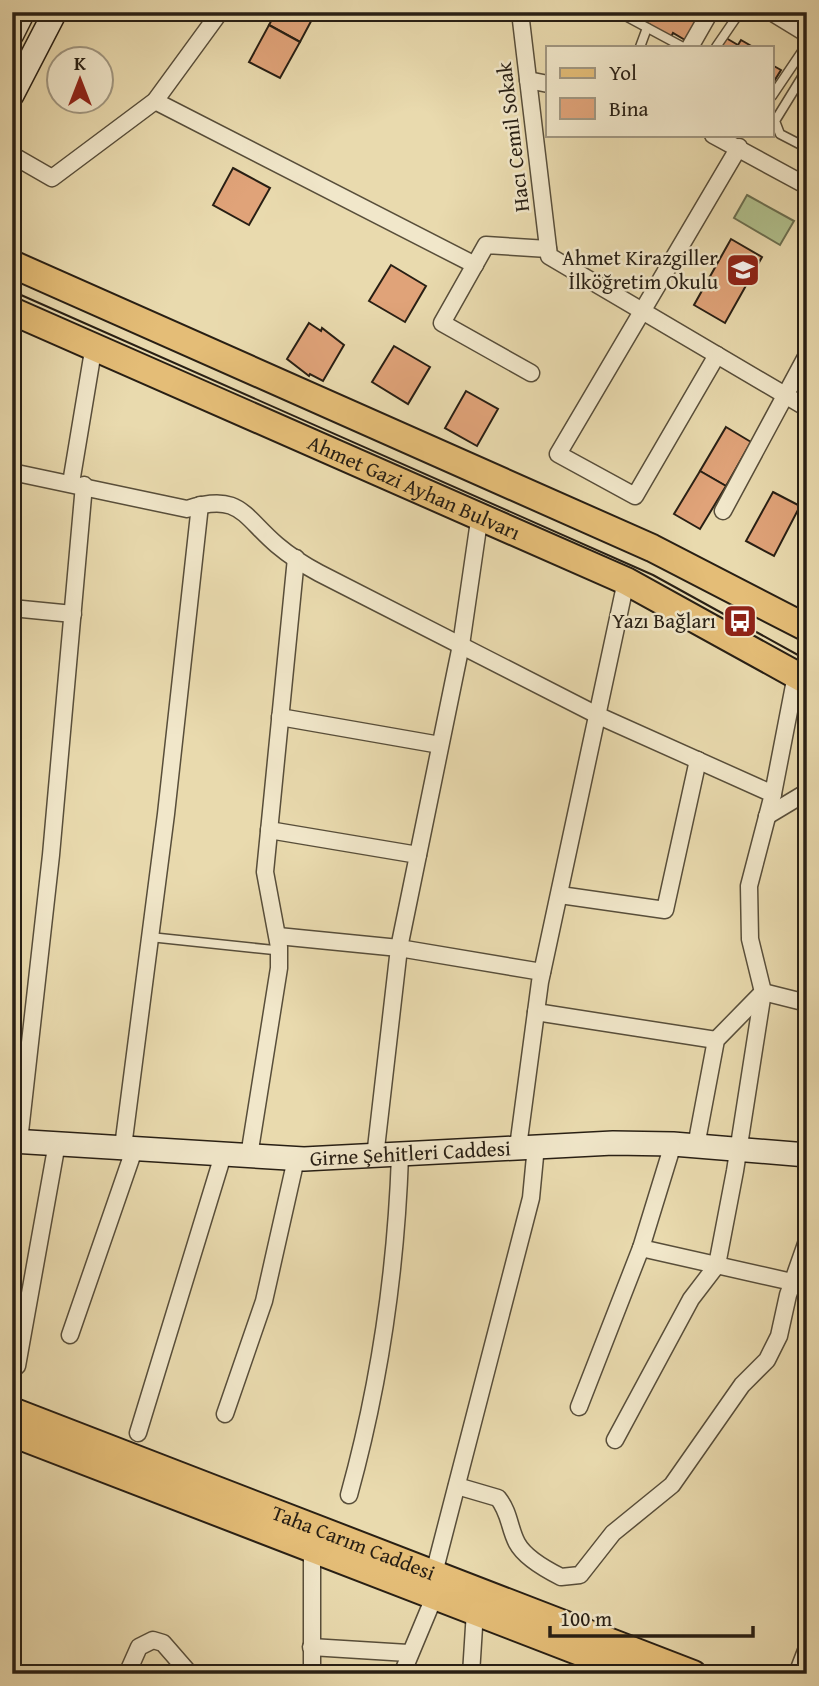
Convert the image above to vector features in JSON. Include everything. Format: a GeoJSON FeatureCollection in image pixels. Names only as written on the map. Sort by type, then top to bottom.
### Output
{"type":"FeatureCollection","features":[{"type":"Feature","properties":{"kind":"main road","name":"Ahmet Gazi Ayhan Bulvarı"},"geometry":{"type":"LineString","coordinates":[[12,264],[639,542],[807,628]]}},
{"type":"Feature","properties":{"kind":"main road","name":"Ahmet Gazi Ayhan Bulvarı"},"geometry":{"type":"LineString","coordinates":[[12,311],[480,514],[626,581],[801,678]]}},
{"type":"Feature","properties":{"kind":"main road","name":"Taha Carım Caddesi"},"geometry":{"type":"LineString","coordinates":[[12,1411],[435,1584],[475,1611],[636,1674]]}},
{"type":"Feature","properties":{"kind":"main road","name":"Taha Carım Caddesi"},"geometry":{"type":"LineString","coordinates":[[12,1433],[312,1547],[435,1584],[693,1674]]}},
{"type":"Feature","properties":{"kind":"street"},"geometry":{"type":"LineString","coordinates":[[12,34],[23,12]]}},
{"type":"Feature","properties":{"kind":"street"},"geometry":{"type":"LineString","coordinates":[[12,95],[55,12]]}},
{"type":"Feature","properties":{"kind":"street"},"geometry":{"type":"LineString","coordinates":[[12,155],[52,178],[155,101],[220,12]]}},
{"type":"Feature","properties":{"kind":"street","name":"Hacı Cemil Sokak"},"geometry":{"type":"LineString","coordinates":[[520,12],[548,252]]}},
{"type":"Feature","properties":{"kind":"street"},"geometry":{"type":"LineString","coordinates":[[691,46],[710,12]]}},
{"type":"Feature","properties":{"kind":"street"},"geometry":{"type":"LineString","coordinates":[[771,12],[807,34]]}},
{"type":"Feature","properties":{"kind":"street"},"geometry":{"type":"LineString","coordinates":[[528,80],[546,84]]}},
{"type":"Feature","properties":{"kind":"street"},"geometry":{"type":"LineString","coordinates":[[155,101],[475,265]]}},
{"type":"Feature","properties":{"kind":"street"},"geometry":{"type":"LineString","coordinates":[[715,136],[807,186]]}},
{"type":"Feature","properties":{"kind":"street"},"geometry":{"type":"LineString","coordinates":[[717,355],[635,495],[558,454],[739,147]]}},
{"type":"Feature","properties":{"kind":"street"},"geometry":{"type":"LineString","coordinates":[[531,373],[442,323],[486,245],[548,252],[807,408]]}},
{"type":"Feature","properties":{"kind":"street"},"geometry":{"type":"LineString","coordinates":[[16,1141],[73,614],[77,484],[94,345]]}},
{"type":"Feature","properties":{"kind":"street"},"geometry":{"type":"LineString","coordinates":[[723,511],[807,355]]}},
{"type":"Feature","properties":{"kind":"street"},"geometry":{"type":"LineString","coordinates":[[12,472],[187,509],[200,505],[230,505],[249,514],[267,536],[296,558],[599,716],[773,794]]}},
{"type":"Feature","properties":{"kind":"street"},"geometry":{"type":"LineString","coordinates":[[70,1335],[129,1147],[150,937],[200,505]]}},
{"type":"Feature","properties":{"kind":"street"},"geometry":{"type":"LineString","coordinates":[[375,1157],[399,948],[461,645],[480,514]]}},
{"type":"Feature","properties":{"kind":"street"},"geometry":{"type":"LineString","coordinates":[[249,1157],[279,968],[279,941],[265,872],[296,558]]}},
{"type":"Feature","properties":{"kind":"street"},"geometry":{"type":"LineString","coordinates":[[402,1674],[435,1584],[457,1486],[531,1198],[527,1146],[536,1012],[542,972],[626,581]]}},
{"type":"Feature","properties":{"kind":"street"},"geometry":{"type":"LineString","coordinates":[[12,608],[73,614]]}},
{"type":"Feature","properties":{"kind":"street"},"geometry":{"type":"LineString","coordinates":[[615,1440],[691,1299],[716,1265],[735,1171],[736,1150],[763,992],[753,956],[748,904],[752,869],[801,678]]}},
{"type":"Feature","properties":{"kind":"street"},"geometry":{"type":"LineString","coordinates":[[280,717],[440,745]]}},
{"type":"Feature","properties":{"kind":"street"},"geometry":{"type":"LineString","coordinates":[[559,895],[665,911],[698,760]]}},
{"type":"Feature","properties":{"kind":"street"},"geometry":{"type":"LineString","coordinates":[[767,816],[807,792]]}},
{"type":"Feature","properties":{"kind":"street"},"geometry":{"type":"LineString","coordinates":[[269,830],[418,855]]}},
{"type":"Feature","properties":{"kind":"street"},"geometry":{"type":"LineString","coordinates":[[279,941],[399,948],[542,972]]}},
{"type":"Feature","properties":{"kind":"street"},"geometry":{"type":"LineString","coordinates":[[763,992],[807,1003]]}},
{"type":"Feature","properties":{"kind":"street"},"geometry":{"type":"LineString","coordinates":[[579,1407],[641,1248],[685,1145],[716,1040],[763,992]]}},
{"type":"Feature","properties":{"kind":"street"},"geometry":{"type":"LineString","coordinates":[[536,1012],[716,1040]]}},
{"type":"Feature","properties":{"kind":"street","name":"Girne Şehitleri Caddesi"},"geometry":{"type":"LineString","coordinates":[[16,1141],[296,1158],[400,1156],[527,1146],[685,1145],[807,1155]]}},
{"type":"Feature","properties":{"kind":"street"},"geometry":{"type":"LineString","coordinates":[[18,1366],[57,1143]]}},
{"type":"Feature","properties":{"kind":"street"},"geometry":{"type":"LineString","coordinates":[[138,1433],[223,1155]]}},
{"type":"Feature","properties":{"kind":"street"},"geometry":{"type":"LineString","coordinates":[[349,1495],[372,1406],[389,1310],[400,1156]]}},
{"type":"Feature","properties":{"kind":"street"},"geometry":{"type":"LineString","coordinates":[[225,1414],[264,1301],[296,1158]]}},
{"type":"Feature","properties":{"kind":"street"},"geometry":{"type":"LineString","coordinates":[[457,1486],[498,1498],[511,1519],[516,1541],[527,1555],[561,1577],[580,1575],[613,1533],[672,1485],[742,1385],[767,1360],[779,1336],[792,1282],[807,1241]]}},
{"type":"Feature","properties":{"kind":"street"},"geometry":{"type":"LineString","coordinates":[[641,1248],[792,1282]]}},
{"type":"Feature","properties":{"kind":"street"},"geometry":{"type":"LineString","coordinates":[[312,1547],[312,1674]]}},
{"type":"Feature","properties":{"kind":"street"},"geometry":{"type":"LineString","coordinates":[[471,1674],[475,1611]]}},
{"type":"Feature","properties":{"kind":"street"},"geometry":{"type":"LineString","coordinates":[[127,1674],[139,1647],[153,1640],[163,1643],[190,1674]]}},
{"type":"Feature","properties":{"kind":"street"},"geometry":{"type":"LineString","coordinates":[[311,1647],[408,1653]]}},
{"type":"Feature","properties":{"kind":"street"},"geometry":{"type":"LineString","coordinates":[[797,1674],[807,1648]]}},
{"type":"Feature","properties":{"kind":"lane"},"geometry":{"type":"LineString","coordinates":[[618,12],[681,46]]}},
{"type":"Feature","properties":{"kind":"lane"},"geometry":{"type":"LineString","coordinates":[[717,46],[740,12]]}},
{"type":"Feature","properties":{"kind":"lane"},"geometry":{"type":"LineString","coordinates":[[640,46],[647,28]]}},
{"type":"Feature","properties":{"kind":"lane"},"geometry":{"type":"LineString","coordinates":[[774,93],[807,44]]}},
{"type":"Feature","properties":{"kind":"lane"},"geometry":{"type":"LineString","coordinates":[[807,69],[775,121],[780,134],[807,148]]}},
{"type":"Feature","properties":{"kind":"lane"},"geometry":{"type":"LineString","coordinates":[[150,937],[274,950],[279,941]]}},
{"type":"Feature","properties":{"kind":"green space"},"geometry":{"type":"Polygon","coordinates":[[[747,195],[794,221],[780,245],[734,218],[747,195]]]}},
{"type":"Feature","properties":{"kind":"building"},"geometry":{"type":"Polygon","coordinates":[[[276,12],[316,12],[300,42],[269,25],[276,12]]]}},
{"type":"Feature","properties":{"kind":"building"},"geometry":{"type":"Polygon","coordinates":[[[637,12],[694,12],[700,15],[685,40],[673,33],[670,39],[640,21],[644,16],[637,12]]]}},
{"type":"Feature","properties":{"kind":"building"},"geometry":{"type":"Polygon","coordinates":[[[269,25],[300,42],[280,78],[249,62],[269,25]]]}},
{"type":"Feature","properties":{"kind":"building"},"geometry":{"type":"Polygon","coordinates":[[[726,38],[738,45],[741,40],[751,46],[722,46],[726,38]]]}},
{"type":"Feature","properties":{"kind":"building"},"geometry":{"type":"Polygon","coordinates":[[[774,66],[781,70],[774,81],[774,66]]]}},
{"type":"Feature","properties":{"kind":"building"},"geometry":{"type":"Polygon","coordinates":[[[233,168],[270,188],[249,225],[213,205],[233,168]]]}},
{"type":"Feature","properties":{"kind":"building"},"geometry":{"type":"Polygon","coordinates":[[[731,239],[762,257],[725,323],[694,305],[731,239]]]}},
{"type":"Feature","properties":{"kind":"building"},"geometry":{"type":"Polygon","coordinates":[[[391,265],[426,286],[405,322],[369,301],[391,265]]]}},
{"type":"Feature","properties":{"kind":"building"},"geometry":{"type":"Polygon","coordinates":[[[309,323],[321,331],[322,328],[344,345],[323,381],[310,374],[309,376],[287,359],[309,323]]]}},
{"type":"Feature","properties":{"kind":"building"},"geometry":{"type":"Polygon","coordinates":[[[394,346],[430,367],[408,404],[372,382],[394,346]]]}},
{"type":"Feature","properties":{"kind":"building"},"geometry":{"type":"Polygon","coordinates":[[[466,391],[498,409],[477,446],[445,428],[466,391]]]}},
{"type":"Feature","properties":{"kind":"building"},"geometry":{"type":"Polygon","coordinates":[[[726,427],[751,442],[726,486],[700,471],[726,427]]]}},
{"type":"Feature","properties":{"kind":"building"},"geometry":{"type":"Polygon","coordinates":[[[700,471],[726,486],[700,529],[674,514],[700,471]]]}},
{"type":"Feature","properties":{"kind":"building"},"geometry":{"type":"Polygon","coordinates":[[[773,492],[800,506],[774,556],[746,541],[773,492]]]}},
{"type":"Feature","properties":{"kind":"building"},"geometry":{"type":"Polygon","coordinates":[[[12,1173],[17,1174],[13,1211],[12,1211],[12,1173]]]}},
{"type":"Feature","properties":{"kind":"tram line"},"geometry":{"type":"LineString","coordinates":[[12,291],[653,575],[807,660]]}},
{"type":"Feature","properties":{"kind":"place","name":"Ahmet Kirazgiller İlköğretim Okulu"},"geometry":{"type":"Point","coordinates":[743,270]}},
{"type":"Feature","properties":{"kind":"place","name":"Yazı Bağları"},"geometry":{"type":"Point","coordinates":[740,621]}}]}
